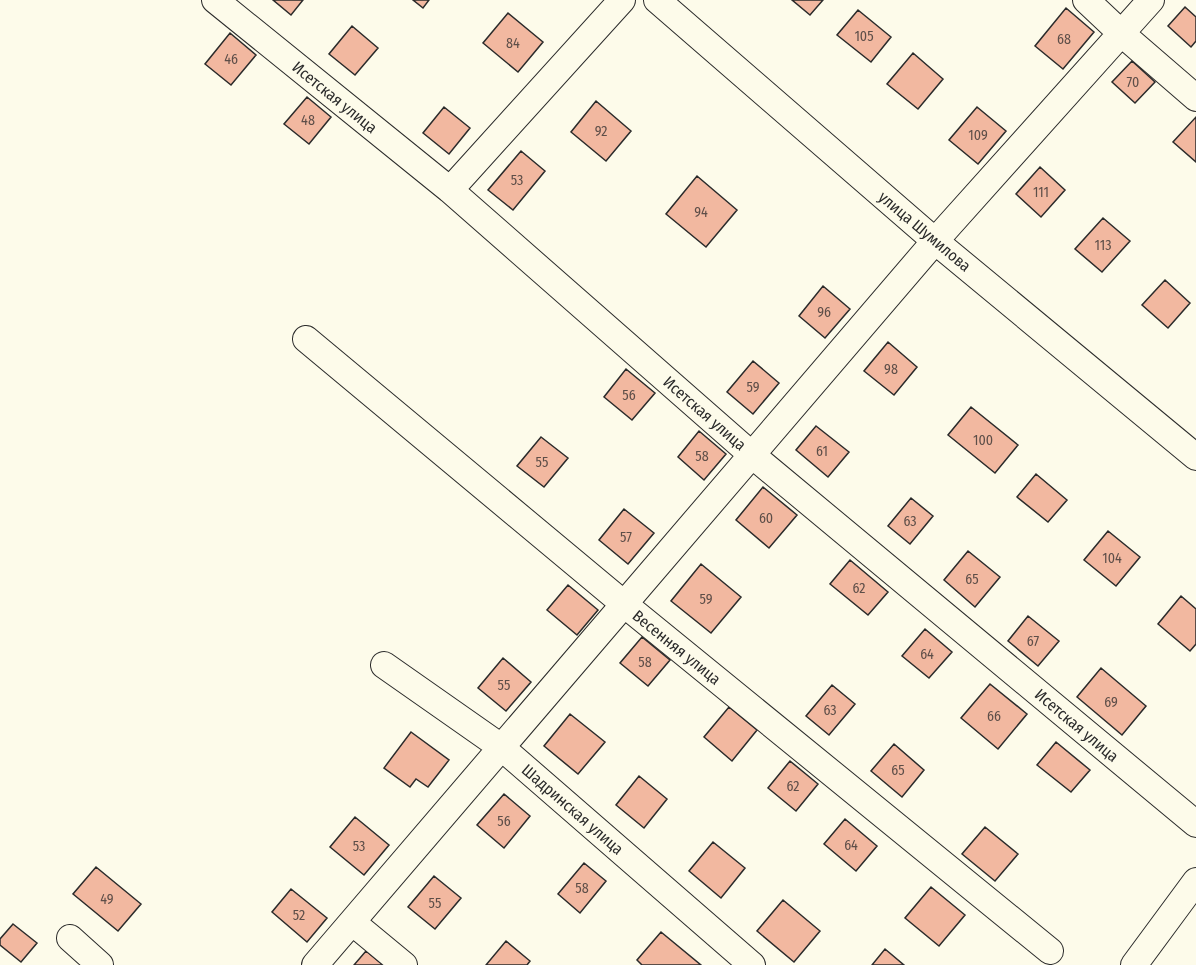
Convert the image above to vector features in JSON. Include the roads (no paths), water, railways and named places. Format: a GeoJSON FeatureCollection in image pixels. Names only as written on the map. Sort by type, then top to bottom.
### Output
{"type":"FeatureCollection","features":[{"type":"Feature","properties":{"kind":"street","name":"Исетская улица"},"geometry":{"type":"LineString","coordinates":[[215,0],[450,190],[752,455],[1196,824]]}},
{"type":"Feature","properties":{"kind":"street"},"geometry":{"type":"LineString","coordinates":[[450,190],[621,0]]}},
{"type":"Feature","properties":{"kind":"street","name":"улица Шумилова"},"geometry":{"type":"LineString","coordinates":[[657,0],[935,241],[1196,457]]}},
{"type":"Feature","properties":{"kind":"street"},"geometry":{"type":"LineString","coordinates":[[1086,0],[1196,98]]}},
{"type":"Feature","properties":{"kind":"street"},"geometry":{"type":"LineString","coordinates":[[315,965],[935,241],[1151,0]]}},
{"type":"Feature","properties":{"kind":"street","name":"Весенняя улица"},"geometry":{"type":"LineString","coordinates":[[306,339],[624,604],[1050,951]]}},
{"type":"Feature","properties":{"kind":"street","name":"Шадринская улица"},"geometry":{"type":"LineString","coordinates":[[384,665],[501,747],[752,965]]}},
{"type":"Feature","properties":{"kind":"street"},"geometry":{"type":"LineString","coordinates":[[1134,965],[1196,881]]}},
{"type":"Feature","properties":{"kind":"street"},"geometry":{"type":"LineString","coordinates":[[352,922],[404,965]]}},
{"type":"Feature","properties":{"kind":"street"},"geometry":{"type":"LineString","coordinates":[[70,938],[100,965]]}}]}
